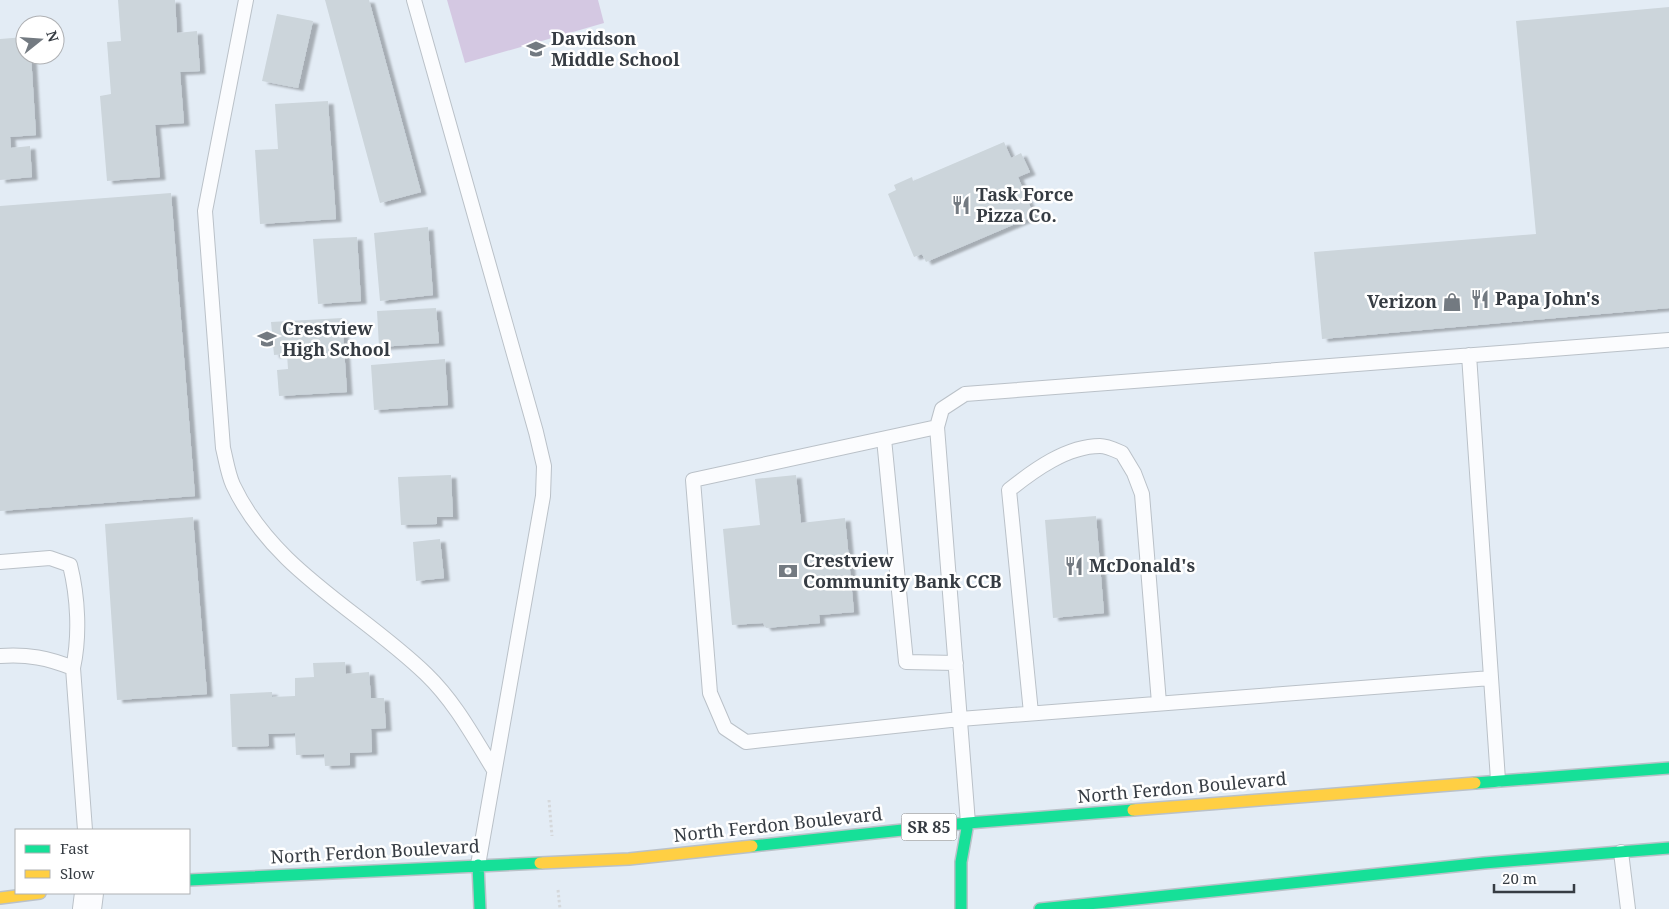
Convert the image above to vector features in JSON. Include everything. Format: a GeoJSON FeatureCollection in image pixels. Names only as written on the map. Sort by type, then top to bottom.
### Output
{"type":"FeatureCollection","features":[{"type":"Feature","properties":{"kind":"main road","name":"North Ferdon Boulevard"},"geometry":{"type":"LineString","coordinates":[[190,880],[629,858],[968,823],[1669,768]]}},
{"type":"Feature","properties":{"kind":"main road"},"geometry":{"type":"LineString","coordinates":[[961,909],[961,862],[968,823]]}},
{"type":"Feature","properties":{"kind":"main road"},"geometry":{"type":"LineString","coordinates":[[1040,909],[1484,863],[1669,848]]}},
{"type":"Feature","properties":{"kind":"main road"},"geometry":{"type":"LineString","coordinates":[[478,865],[480,909]]}},
{"type":"Feature","properties":{"kind":"main road"},"geometry":{"type":"LineString","coordinates":[[0,898],[32,894]]}},
{"type":"Feature","properties":{"kind":"street"},"geometry":{"type":"LineString","coordinates":[[87,909],[89,894]]}},
{"type":"Feature","properties":{"kind":"lane"},"geometry":{"type":"LineString","coordinates":[[246,0],[205,211],[223,448],[232,483],[251,518],[284,558],[426,674],[455,706],[494,770]]}},
{"type":"Feature","properties":{"kind":"lane"},"geometry":{"type":"LineString","coordinates":[[414,0],[534,423],[544,466],[543,496],[478,865]]}},
{"type":"Feature","properties":{"kind":"lane"},"geometry":{"type":"LineString","coordinates":[[968,823],[937,427],[942,409],[965,394],[1669,340]]}},
{"type":"Feature","properties":{"kind":"lane"},"geometry":{"type":"LineString","coordinates":[[1469,355],[1498,780]]}},
{"type":"Feature","properties":{"kind":"lane"},"geometry":{"type":"LineString","coordinates":[[937,427],[693,480],[710,693],[726,728],[746,742],[960,719],[1491,678]]}},
{"type":"Feature","properties":{"kind":"lane"},"geometry":{"type":"LineString","coordinates":[[884,439],[906,662],[956,663]]}},
{"type":"Feature","properties":{"kind":"lane"},"geometry":{"type":"LineString","coordinates":[[1031,713],[1009,490],[1032,472],[1076,450],[1101,445],[1122,453],[1134,473],[1142,494],[1159,703]]}},
{"type":"Feature","properties":{"kind":"lane"},"geometry":{"type":"LineString","coordinates":[[0,562],[50,558],[70,565],[74,582],[77,650],[73,668],[85,829]]}},
{"type":"Feature","properties":{"kind":"lane"},"geometry":{"type":"LineString","coordinates":[[0,656],[25,654],[48,658],[73,668]]}},
{"type":"Feature","properties":{"kind":"lane"},"geometry":{"type":"LineString","coordinates":[[1621,852],[1628,909]]}},
{"type":"Feature","properties":{"kind":"shaded area"},"geometry":{"type":"Polygon","coordinates":[[[447,0],[598,0],[604,23],[465,63],[447,0]]]}},
{"type":"Feature","properties":{"kind":"building"},"geometry":{"type":"Polygon","coordinates":[[[118,0],[175,0],[177,33],[197,31],[200,71],[180,72],[184,123],[155,125],[160,177],[107,181],[100,96],[111,94],[107,42],[121,41],[118,0]]]}},
{"type":"Feature","properties":{"kind":"building"},"geometry":{"type":"Polygon","coordinates":[[[325,0],[369,0],[421,192],[380,203],[325,0]]]}},
{"type":"Feature","properties":{"kind":"building"},"geometry":{"type":"Polygon","coordinates":[[[1669,7],[1669,308],[1322,339],[1314,252],[1536,234],[1516,21],[1669,7]]]}},
{"type":"Feature","properties":{"kind":"building"},"geometry":{"type":"Polygon","coordinates":[[[277,14],[313,21],[298,88],[262,81],[277,14]]]}},
{"type":"Feature","properties":{"kind":"building"},"geometry":{"type":"Polygon","coordinates":[[[15,38],[15,65],[32,65],[36,135],[10,137],[11,148],[30,146],[32,177],[0,180],[0,39],[15,38]]]}},
{"type":"Feature","properties":{"kind":"building"},"geometry":{"type":"Polygon","coordinates":[[[328,101],[336,219],[260,224],[255,150],[278,149],[275,104],[328,101]]]}},
{"type":"Feature","properties":{"kind":"building","name":"Task Force Pizza Co."},"geometry":{"type":"Polygon","coordinates":[[[1004,142],[1011,158],[1021,153],[1030,172],[1018,177],[1034,216],[926,262],[922,254],[914,257],[888,194],[896,190],[894,185],[912,177],[913,181],[1004,142]]]}},
{"type":"Feature","properties":{"kind":"building"},"geometry":{"type":"Polygon","coordinates":[[[171,193],[195,496],[0,511],[0,206],[171,193]]]}},
{"type":"Feature","properties":{"kind":"building"},"geometry":{"type":"Polygon","coordinates":[[[428,227],[433,295],[380,301],[374,233],[428,227]]]}},
{"type":"Feature","properties":{"kind":"building"},"geometry":{"type":"Polygon","coordinates":[[[357,237],[361,301],[318,304],[313,239],[357,237]]]}},
{"type":"Feature","properties":{"kind":"building"},"geometry":{"type":"Polygon","coordinates":[[[436,308],[439,343],[379,347],[377,311],[436,308]]]}},
{"type":"Feature","properties":{"kind":"building"},"geometry":{"type":"Polygon","coordinates":[[[342,318],[347,392],[279,396],[277,370],[288,369],[287,354],[274,355],[271,322],[342,318]]]}},
{"type":"Feature","properties":{"kind":"building"},"geometry":{"type":"Polygon","coordinates":[[[445,359],[448,405],[374,410],[371,365],[445,359]]]}},
{"type":"Feature","properties":{"kind":"building"},"geometry":{"type":"Polygon","coordinates":[[[451,475],[453,517],[437,517],[437,524],[401,525],[398,477],[451,475]]]}},
{"type":"Feature","properties":{"kind":"building","name":"Crestview Community Bank CCB"},"geometry":{"type":"Polygon","coordinates":[[[796,475],[801,523],[845,518],[854,612],[819,615],[820,623],[766,628],[763,623],[732,625],[723,529],[760,525],[755,479],[796,475]]]}},
{"type":"Feature","properties":{"kind":"building","name":"McDonald's"},"geometry":{"type":"Polygon","coordinates":[[[1096,516],[1104,613],[1053,618],[1045,520],[1096,516]]]}},
{"type":"Feature","properties":{"kind":"building"},"geometry":{"type":"Polygon","coordinates":[[[193,517],[207,694],[117,700],[105,524],[193,517]]]}},
{"type":"Feature","properties":{"kind":"building"},"geometry":{"type":"Polygon","coordinates":[[[440,539],[444,578],[416,581],[413,542],[440,539]]]}},
{"type":"Feature","properties":{"kind":"building"},"geometry":{"type":"Polygon","coordinates":[[[345,662],[346,674],[369,672],[371,698],[384,698],[386,728],[371,729],[372,752],[350,753],[350,765],[325,766],[324,754],[296,755],[295,733],[268,734],[269,746],[232,747],[230,694],[272,692],[272,697],[295,696],[295,678],[314,677],[313,663],[345,662]]]}},
{"type":"Feature","properties":{"kind":"traffic: fast"},"geometry":{"type":"LineString","coordinates":[[1475,783],[1669,768]]}},
{"type":"Feature","properties":{"kind":"traffic: fast"},"geometry":{"type":"LineString","coordinates":[[752,846],[968,823],[1133,810]]}},
{"type":"Feature","properties":{"kind":"traffic: fast"},"geometry":{"type":"LineString","coordinates":[[961,909],[961,862],[968,823]]}},
{"type":"Feature","properties":{"kind":"traffic: fast"},"geometry":{"type":"LineString","coordinates":[[1040,909],[1484,863],[1669,848]]}},
{"type":"Feature","properties":{"kind":"traffic: fast"},"geometry":{"type":"LineString","coordinates":[[190,880],[540,863]]}},
{"type":"Feature","properties":{"kind":"traffic: fast"},"geometry":{"type":"LineString","coordinates":[[478,865],[480,909]]}},
{"type":"Feature","properties":{"kind":"traffic: slow"},"geometry":{"type":"LineString","coordinates":[[1133,810],[1475,783]]}},
{"type":"Feature","properties":{"kind":"traffic: slow"},"geometry":{"type":"LineString","coordinates":[[540,863],[629,859],[752,846]]}},
{"type":"Feature","properties":{"kind":"traffic: slow"},"geometry":{"type":"LineString","coordinates":[[0,898],[32,894]]}},
{"type":"Feature","properties":{"kind":"place","name":"Davidson Middle School"},"geometry":{"type":"Point","coordinates":[536,49]}},
{"type":"Feature","properties":{"kind":"place","name":"Task Force Pizza Co."},"geometry":{"type":"Point","coordinates":[961,205]}},
{"type":"Feature","properties":{"kind":"place","name":"Papa John's"},"geometry":{"type":"Point","coordinates":[1480,299]}},
{"type":"Feature","properties":{"kind":"place","name":"Verizon"},"geometry":{"type":"Point","coordinates":[1452,302]}},
{"type":"Feature","properties":{"kind":"place","name":"Crestview High School"},"geometry":{"type":"Point","coordinates":[267,339]}},
{"type":"Feature","properties":{"kind":"place","name":"McDonald's"},"geometry":{"type":"Point","coordinates":[1074,566]}},
{"type":"Feature","properties":{"kind":"place","name":"Crestview Community Bank CCB"},"geometry":{"type":"Point","coordinates":[788,571]}}]}
